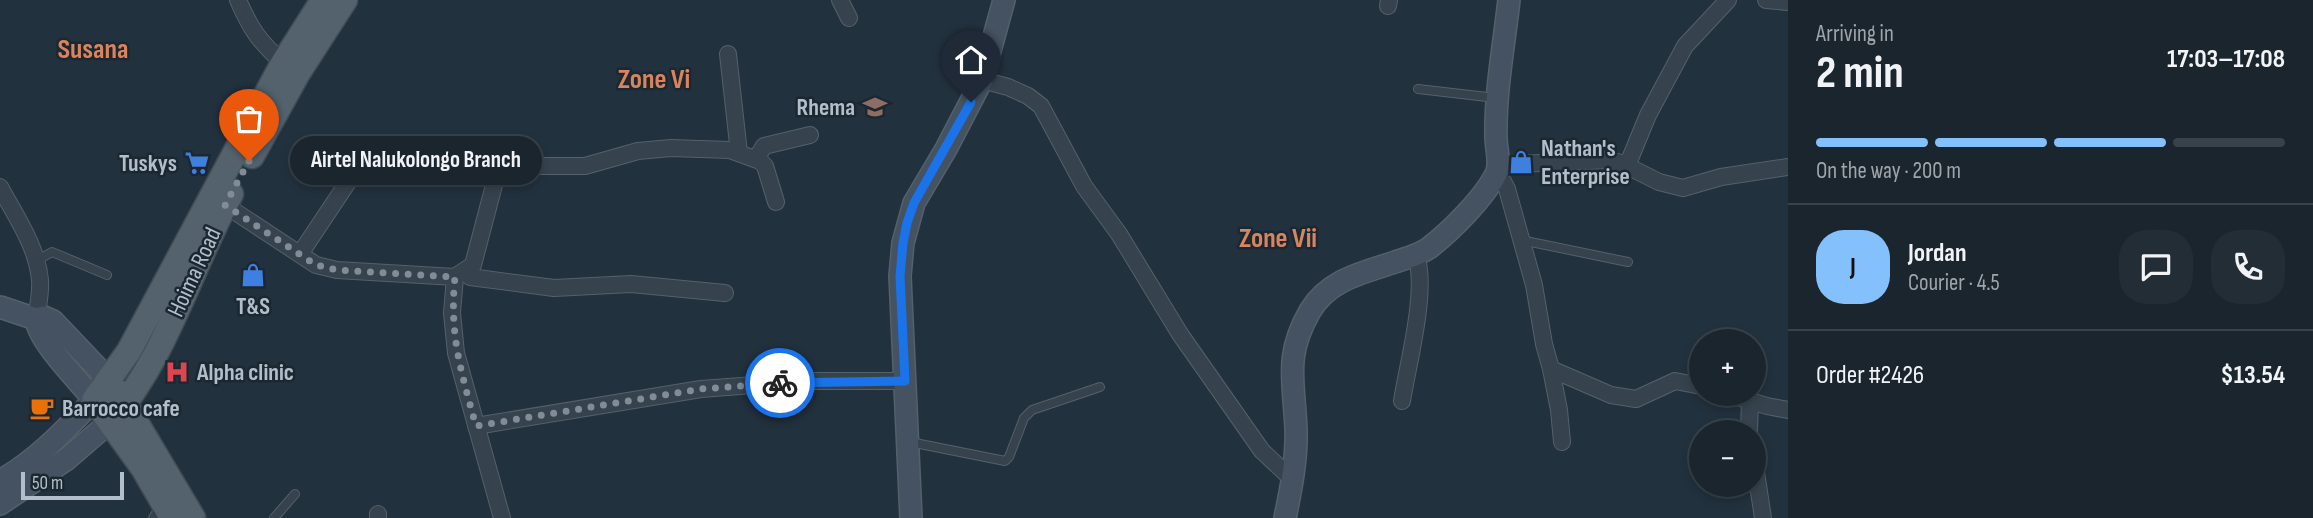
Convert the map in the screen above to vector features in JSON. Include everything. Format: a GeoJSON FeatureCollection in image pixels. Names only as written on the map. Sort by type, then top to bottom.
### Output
{"type":"FeatureCollection","features":[{"type":"Feature","properties":{"kind":"main road","name":"Hoima Road"},"geometry":{"type":"LineString","coordinates":[[94,400],[129,351],[283,63],[323,0]]}},
{"type":"Feature","properties":{"kind":"main road","name":"Hoima Road"},"geometry":{"type":"LineString","coordinates":[[119,412],[150,366],[225,205],[298,73],[345,0]]}},
{"type":"Feature","properties":{"kind":"main road"},"geometry":{"type":"LineString","coordinates":[[110,380],[119,412],[162,513]]}},
{"type":"Feature","properties":{"kind":"main road"},"geometry":{"type":"LineString","coordinates":[[94,400],[119,412],[193,518]]}},
{"type":"Feature","properties":{"kind":"street"},"geometry":{"type":"LineString","coordinates":[[238,0],[261,43],[283,63]]}},
{"type":"Feature","properties":{"kind":"street"},"geometry":{"type":"LineString","coordinates":[[840,0],[849,18]]}},
{"type":"Feature","properties":{"kind":"street"},"geometry":{"type":"LineString","coordinates":[[911,518],[900,276],[903,243],[914,203],[982,79],[1004,0]]}},
{"type":"Feature","properties":{"kind":"street"},"geometry":{"type":"LineString","coordinates":[[1509,0],[1496,135],[1498,168],[1507,189],[1534,285],[1559,410],[1562,442]]}},
{"type":"Feature","properties":{"kind":"street"},"geometry":{"type":"LineString","coordinates":[[1627,166],[1648,116],[1685,46],[1728,0]]}},
{"type":"Feature","properties":{"kind":"street"},"geometry":{"type":"LineString","coordinates":[[1766,0],[1788,2]]}},
{"type":"Feature","properties":{"kind":"street"},"geometry":{"type":"LineString","coordinates":[[728,54],[739,153]]}},
{"type":"Feature","properties":{"kind":"street"},"geometry":{"type":"LineString","coordinates":[[982,79],[1028,96],[1041,106],[1084,186],[1119,234],[1180,334],[1262,451],[1293,480]]}},
{"type":"Feature","properties":{"kind":"street"},"geometry":{"type":"LineString","coordinates":[[755,159],[764,146],[810,135]]}},
{"type":"Feature","properties":{"kind":"street"},"geometry":{"type":"LineString","coordinates":[[300,254],[350,179],[382,163],[440,160],[499,166],[585,166],[639,152],[671,148],[730,150],[755,159],[765,166],[776,202]]}},
{"type":"Feature","properties":{"kind":"street"},"geometry":{"type":"LineString","coordinates":[[1498,168],[1611,160],[1659,182],[1683,188],[1721,177],[1788,167]]}},
{"type":"Feature","properties":{"kind":"street"},"geometry":{"type":"LineString","coordinates":[[499,166],[473,265],[460,274],[452,313],[456,353],[502,518]]}},
{"type":"Feature","properties":{"kind":"street"},"geometry":{"type":"LineString","coordinates":[[1285,518],[1293,480],[1296,429],[1292,356],[1299,331],[1312,309],[1323,294],[1337,283],[1429,248],[1467,214],[1498,168]]}},
{"type":"Feature","properties":{"kind":"street"},"geometry":{"type":"LineString","coordinates":[[0,187],[27,236],[36,261],[40,278],[37,325],[45,341],[94,400]]}},
{"type":"Feature","properties":{"kind":"street"},"geometry":{"type":"LineString","coordinates":[[225,205],[316,265],[337,270],[460,274],[554,288],[631,284],[725,293]]}},
{"type":"Feature","properties":{"kind":"street"},"geometry":{"type":"LineString","coordinates":[[1402,401],[1420,292],[1420,265],[1416,255]]}},
{"type":"Feature","properties":{"kind":"street"},"geometry":{"type":"LineString","coordinates":[[0,307],[36,319],[44,317],[53,321],[110,380]]}},
{"type":"Feature","properties":{"kind":"street"},"geometry":{"type":"LineString","coordinates":[[1551,369],[1611,395],[1636,399],[1675,381],[1689,384]]}},
{"type":"Feature","properties":{"kind":"street"},"geometry":{"type":"LineString","coordinates":[[476,426],[701,389],[807,382],[905,381]]}},
{"type":"Feature","properties":{"kind":"street","name":"Hoima Road"},"geometry":{"type":"LineString","coordinates":[[0,481],[53,442],[94,400]]}},
{"type":"Feature","properties":{"kind":"street"},"geometry":{"type":"LineString","coordinates":[[1766,404],[1788,410]]}},
{"type":"Feature","properties":{"kind":"street","name":"Hoima Road"},"geometry":{"type":"LineString","coordinates":[[0,504],[67,459],[119,412]]}},
{"type":"Feature","properties":{"kind":"street"},"geometry":{"type":"LineString","coordinates":[[1760,497],[1763,518]]}},
{"type":"Feature","properties":{"kind":"lane"},"geometry":{"type":"LineString","coordinates":[[1418,89],[1499,99]]}},
{"type":"Feature","properties":{"kind":"lane"},"geometry":{"type":"LineString","coordinates":[[1521,240],[1628,262]]}},
{"type":"Feature","properties":{"kind":"lane"},"geometry":{"type":"LineString","coordinates":[[36,261],[52,252],[107,275]]}},
{"type":"Feature","properties":{"kind":"lane"},"geometry":{"type":"LineString","coordinates":[[908,441],[1005,461],[1024,418],[1032,410],[1100,387]]}},
{"type":"Feature","properties":{"kind":"lane"},"geometry":{"type":"LineString","coordinates":[[274,518],[295,494]]}},
{"type":"Feature","properties":{"kind":"way so far"},"geometry":{"type":"LineString","coordinates":[[249,161],[225,205],[316,265],[337,270],[455,277],[452,313],[456,353],[476,426],[701,389],[780,383]]}},
{"type":"Feature","properties":{"kind":"place","name":"Rhema"},"geometry":{"type":"Point","coordinates":[875,107]}},
{"type":"Feature","properties":{"kind":"place","name":"Airtel Nalukolongo Branch"},"geometry":{"type":"Point","coordinates":[249,161]}},
{"type":"Feature","properties":{"kind":"place","name":"Nathan's Enterprise"},"geometry":{"type":"Point","coordinates":[1521,162]}},
{"type":"Feature","properties":{"kind":"place","name":"Tuskys"},"geometry":{"type":"Point","coordinates":[197,163]}},
{"type":"Feature","properties":{"kind":"place","name":"T&S"},"geometry":{"type":"Point","coordinates":[253,275]}},
{"type":"Feature","properties":{"kind":"place","name":"Alpha clinic"},"geometry":{"type":"Point","coordinates":[177,372]}},
{"type":"Feature","properties":{"kind":"place","name":"Barrocco cafe"},"geometry":{"type":"Point","coordinates":[42,408]}},
{"type":"Feature","properties":{"kind":"district","name":"Susana"},"geometry":{"type":"Point","coordinates":[93,48]}},
{"type":"Feature","properties":{"kind":"district","name":"Zone Vi"},"geometry":{"type":"Point","coordinates":[654,78]}},
{"type":"Feature","properties":{"kind":"district","name":"Zone Vii"},"geometry":{"type":"Point","coordinates":[1278,237]}},
{"type":"Feature","properties":{"kind":"route"},"geometry":{"type":"LineString","coordinates":[[780,383],[905,381],[900,276],[907,223],[914,203],[971,102]]}}]}
